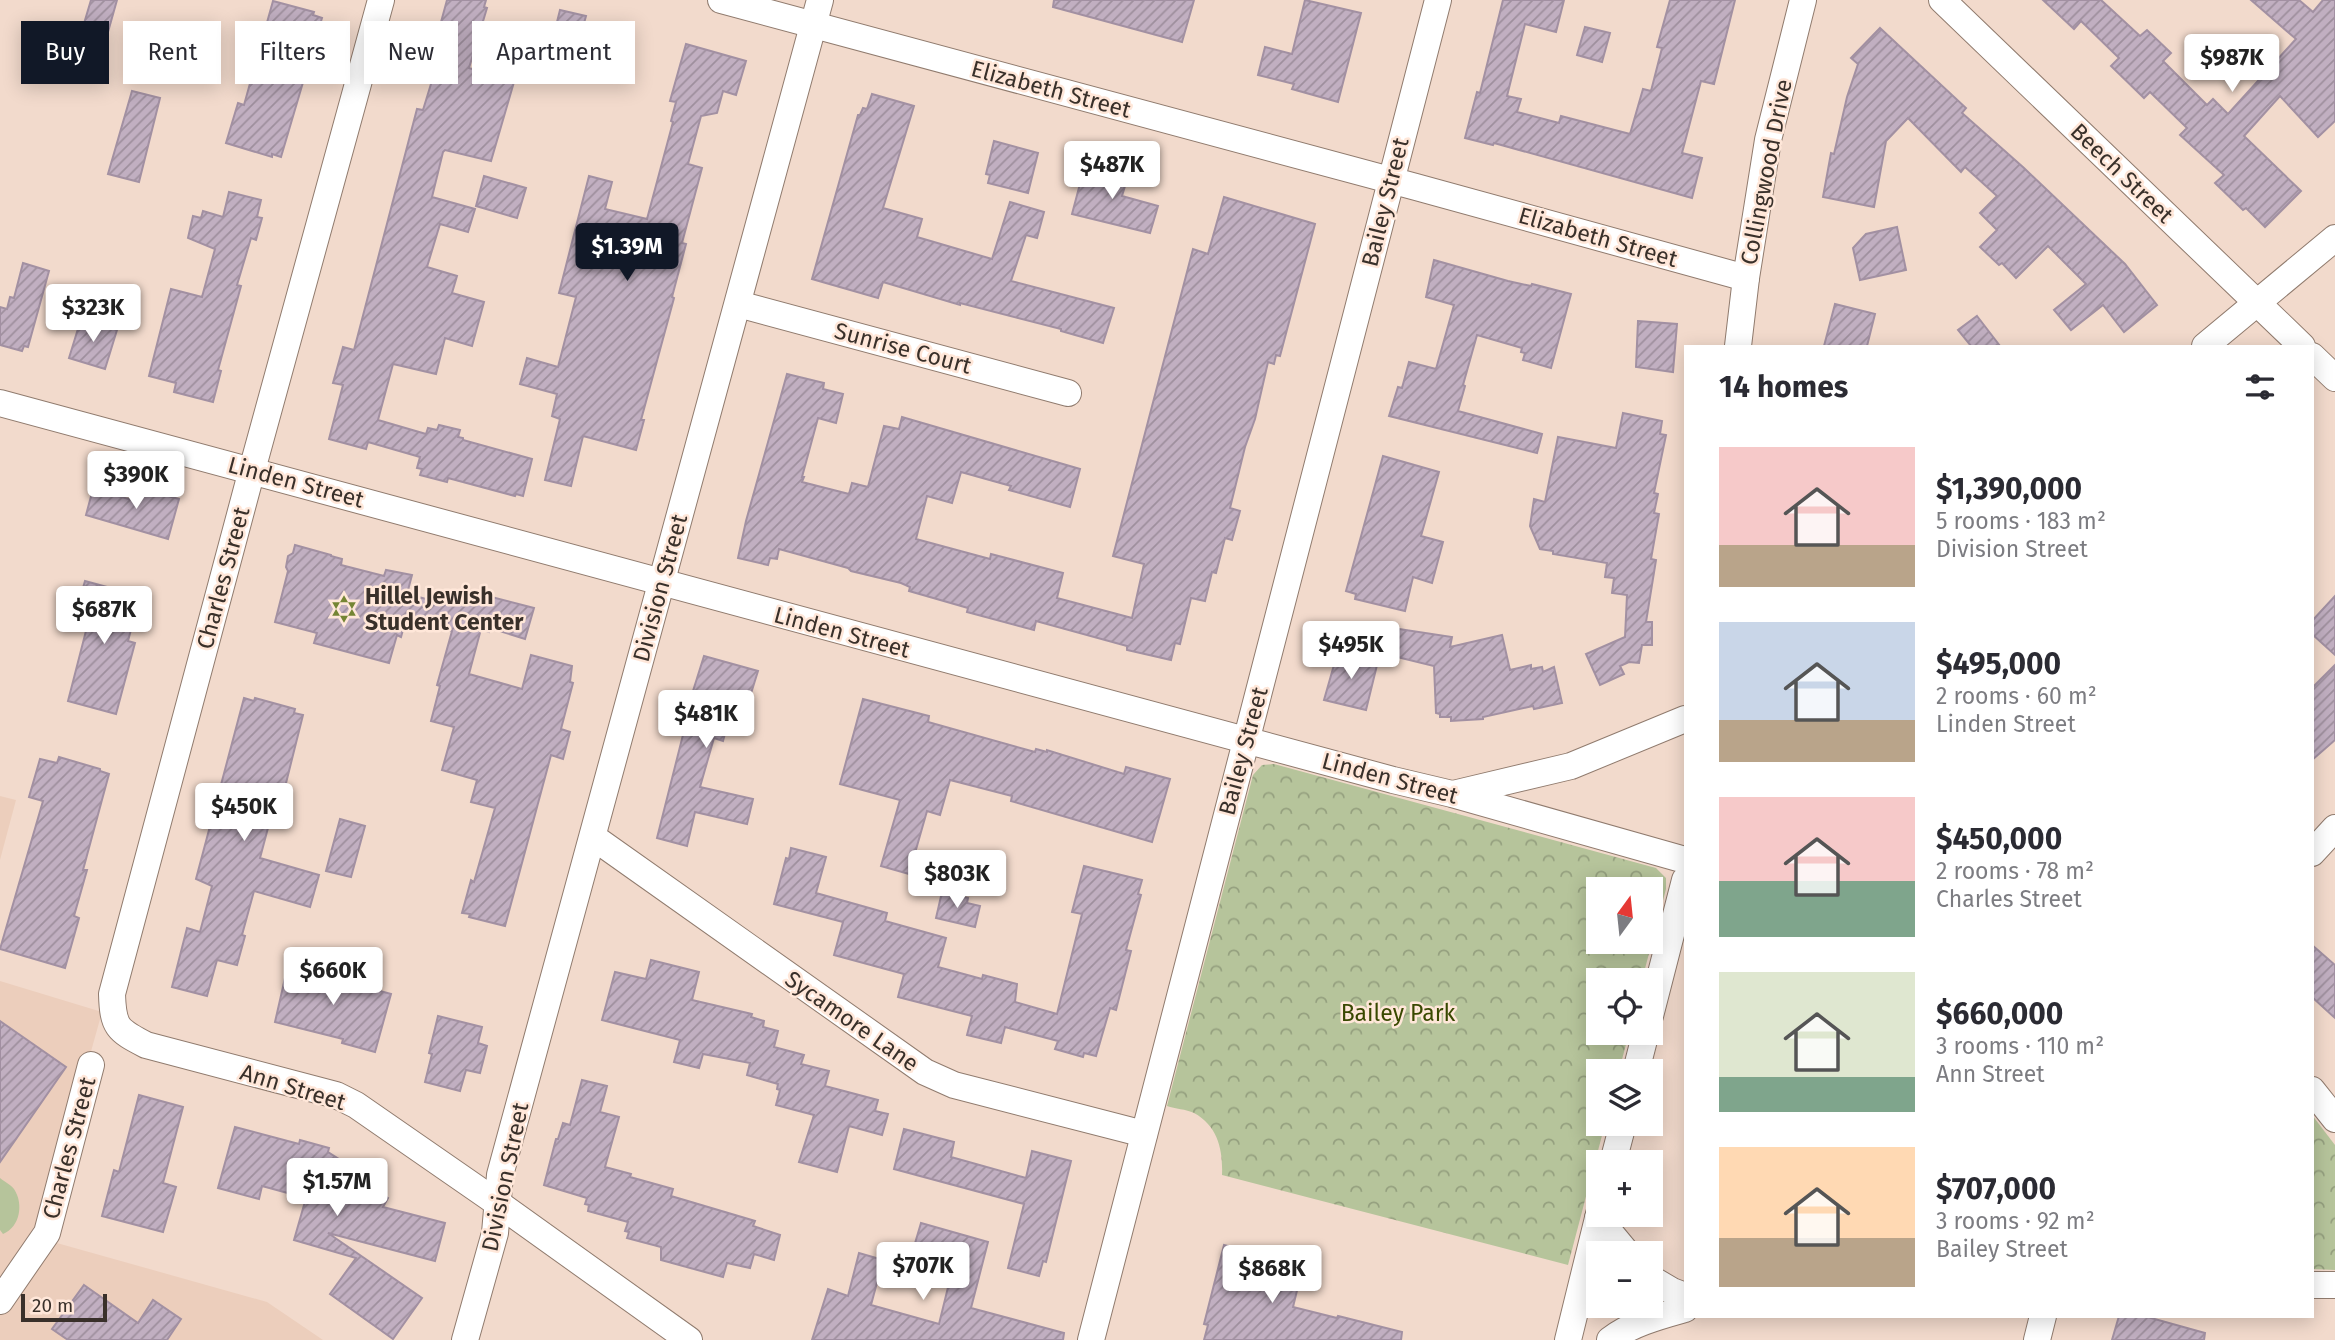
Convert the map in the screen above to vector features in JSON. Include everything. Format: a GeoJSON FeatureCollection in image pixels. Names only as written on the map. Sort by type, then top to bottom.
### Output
{"type":"FeatureCollection","features":[{"type":"Feature","properties":{"kind":"street","name":"Charles Street"},"geometry":{"type":"LineString","coordinates":[[112,994],[381,0]]}},
{"type":"Feature","properties":{"kind":"street","name":"Elizabeth Street"},"geometry":{"type":"LineString","coordinates":[[721,0],[817,12],[1391,180],[1746,278]]}},
{"type":"Feature","properties":{"kind":"street","name":"Bailey Street"},"geometry":{"type":"LineString","coordinates":[[1091,1340],[1438,0]]}},
{"type":"Feature","properties":{"kind":"street","name":"Collingwood Drive"},"geometry":{"type":"LineString","coordinates":[[1738,345],[1768,140],[1803,0]]}},
{"type":"Feature","properties":{"kind":"street","name":"Beech Street"},"geometry":{"type":"LineString","coordinates":[[1942,0],[2301,345]]}},
{"type":"Feature","properties":{"kind":"street","name":"Division Street"},"geometry":{"type":"LineString","coordinates":[[465,1340],[495,1233],[500,1175],[817,12]]}},
{"type":"Feature","properties":{"kind":"street"},"geometry":{"type":"LineString","coordinates":[[2206,345],[2335,238]]}},
{"type":"Feature","properties":{"kind":"street","name":"Sunrise Court"},"geometry":{"type":"LineString","coordinates":[[738,303],[1068,393]]}},
{"type":"Feature","properties":{"kind":"street"},"geometry":{"type":"LineString","coordinates":[[2314,358],[2335,378]]}},
{"type":"Feature","properties":{"kind":"street","name":"Linden Street"},"geometry":{"type":"LineString","coordinates":[[0,403],[662,584],[1452,794],[1684,860]]}},
{"type":"Feature","properties":{"kind":"street"},"geometry":{"type":"LineString","coordinates":[[1452,794],[1571,766],[1684,719]]}},
{"type":"Feature","properties":{"kind":"street"},"geometry":{"type":"LineString","coordinates":[[2314,851],[2335,828]]}},
{"type":"Feature","properties":{"kind":"street","name":"Sycamore Lane"},"geometry":{"type":"LineString","coordinates":[[593,837],[925,1073],[954,1085],[1144,1134]]}},
{"type":"Feature","properties":{"kind":"street"},"geometry":{"type":"LineString","coordinates":[[1662,968],[1684,884]]}},
{"type":"Feature","properties":{"kind":"street","name":"Ann Street"},"geometry":{"type":"LineString","coordinates":[[112,994],[113,1017],[125,1034],[146,1045],[336,1095],[356,1105],[690,1340]]}},
{"type":"Feature","properties":{"kind":"street","name":"Charles Street"},"geometry":{"type":"LineString","coordinates":[[0,1301],[47,1233],[91,1065]]}},
{"type":"Feature","properties":{"kind":"street"},"geometry":{"type":"LineString","coordinates":[[2314,1093],[2335,1119]]}},
{"type":"Feature","properties":{"kind":"street"},"geometry":{"type":"LineString","coordinates":[[1568,1340],[1596,1227]]}},
{"type":"Feature","properties":{"kind":"street"},"geometry":{"type":"LineString","coordinates":[[1607,1227],[1618,1241]]}},
{"type":"Feature","properties":{"kind":"street"},"geometry":{"type":"LineString","coordinates":[[2314,1285],[2335,1285]]}},
{"type":"Feature","properties":{"kind":"street"},"geometry":{"type":"LineString","coordinates":[[1663,1286],[1684,1296]]}},
{"type":"Feature","properties":{"kind":"street"},"geometry":{"type":"LineString","coordinates":[[1610,1340],[1661,1315],[1684,1309]]}},
{"type":"Feature","properties":{"kind":"street"},"geometry":{"type":"LineString","coordinates":[[2037,1340],[2042,1318]]}},
{"type":"Feature","properties":{"kind":"shaded area"},"geometry":{"type":"Polygon","coordinates":[[[0,796],[16,800],[0,860],[0,796]]]}},
{"type":"Feature","properties":{"kind":"shaded area"},"geometry":{"type":"Polygon","coordinates":[[[0,981],[102,1012],[39,1238],[267,1302],[323,1340],[0,1340],[0,981]]]}},
{"type":"Feature","properties":{"kind":"green space","name":"Bailey Park"},"geometry":{"type":"Polygon","coordinates":[[[1274,764],[1656,868],[1666,878],[1663,900],[1663,877],[1586,877],[1586,954],[1649,954],[1645,968],[1586,968],[1586,1045],[1626,1045],[1622,1059],[1586,1059],[1586,1136],[1602,1136],[1598,1150],[1586,1150],[1586,1196],[1568,1265],[1222,1175],[1220,1148],[1209,1125],[1194,1113],[1167,1106],[1253,775],[1262,765],[1274,764]]]}},
{"type":"Feature","properties":{"kind":"green space"},"geometry":{"type":"Polygon","coordinates":[[[2314,1118],[2335,1145],[2335,1270],[2314,1269],[2314,1118]]]}},
{"type":"Feature","properties":{"kind":"green space"},"geometry":{"type":"Polygon","coordinates":[[[0,1178],[14,1189],[19,1201],[17,1221],[3,1234],[0,1230],[0,1178]]]}},
{"type":"Feature","properties":{"kind":"building"},"geometry":{"type":"Polygon","coordinates":[[[91,0],[117,0],[109,28],[109,21],[85,21],[91,0]]]}},
{"type":"Feature","properties":{"kind":"building"},"geometry":{"type":"Polygon","coordinates":[[[447,0],[486,0],[483,21],[472,21],[472,58],[469,68],[472,69],[472,84],[513,84],[491,161],[445,150],[432,197],[475,209],[468,232],[440,224],[427,267],[457,276],[452,293],[484,302],[472,346],[445,338],[436,374],[393,364],[378,420],[426,434],[428,428],[437,430],[439,425],[460,430],[458,437],[463,440],[532,459],[523,496],[448,478],[447,482],[420,475],[422,469],[417,468],[420,457],[368,442],[366,449],[329,439],[343,385],[333,383],[343,347],[354,350],[417,109],[423,110],[431,84],[458,84],[458,21],[441,21],[447,0]]]}},
{"type":"Feature","properties":{"kind":"building"},"geometry":{"type":"Polygon","coordinates":[[[1054,0],[1194,0],[1182,42],[1053,7],[1054,0]]]}},
{"type":"Feature","properties":{"kind":"building"},"geometry":{"type":"Polygon","coordinates":[[[1305,0],[1361,13],[1338,102],[1292,89],[1294,84],[1258,75],[1265,47],[1292,54],[1305,0]]]}},
{"type":"Feature","properties":{"kind":"building"},"geometry":{"type":"Polygon","coordinates":[[[1503,0],[1564,0],[1556,32],[1525,24],[1507,96],[1521,99],[1517,112],[1559,123],[1561,116],[1630,134],[1643,89],[1651,91],[1662,48],[1657,47],[1670,0],[1735,0],[1714,84],[1701,81],[1682,153],[1702,158],[1692,198],[1494,143],[1493,145],[1465,138],[1477,92],[1480,93],[1503,0]]]}},
{"type":"Feature","properties":{"kind":"building"},"geometry":{"type":"Polygon","coordinates":[[[2043,0],[2101,0],[2140,36],[2147,30],[2171,53],[2163,61],[2207,105],[2213,99],[2228,114],[2296,39],[2251,0],[2299,0],[2313,12],[2323,0],[2335,0],[2335,121],[2318,137],[2280,96],[2244,136],[2301,191],[2265,227],[2215,183],[2224,175],[2180,135],[2187,128],[2150,92],[2144,98],[2111,66],[2119,58],[2081,21],[2074,29],[2043,0]]]}},
{"type":"Feature","properties":{"kind":"building"},"geometry":{"type":"Polygon","coordinates":[[[273,1],[314,12],[313,15],[322,18],[321,21],[267,21],[273,1]]]}},
{"type":"Feature","properties":{"kind":"building"},"geometry":{"type":"Polygon","coordinates":[[[560,10],[586,16],[585,21],[557,21],[560,10]]]}},
{"type":"Feature","properties":{"kind":"building"},"geometry":{"type":"Polygon","coordinates":[[[1585,27],[1610,33],[1602,62],[1577,55],[1585,27]]]}},
{"type":"Feature","properties":{"kind":"building"},"geometry":{"type":"Polygon","coordinates":[[[1880,28],[1966,108],[1962,113],[2125,264],[2157,305],[2124,332],[2103,305],[2071,330],[2054,310],[2086,284],[2048,246],[2016,278],[2002,263],[1999,265],[1980,247],[1997,230],[1980,213],[1997,196],[1965,167],[1961,172],[1908,118],[1886,141],[1874,207],[1823,197],[1831,153],[1834,154],[1847,97],[1858,64],[1851,58],[1880,28]]]}},
{"type":"Feature","properties":{"kind":"building"},"geometry":{"type":"Polygon","coordinates":[[[686,44],[746,61],[736,95],[723,91],[717,113],[701,116],[688,164],[702,168],[682,243],[686,244],[672,297],[674,298],[641,420],[644,420],[636,450],[583,436],[571,486],[545,480],[560,419],[552,416],[557,394],[520,384],[527,358],[558,367],[576,297],[559,293],[589,176],[612,182],[605,209],[647,219],[673,122],[671,121],[676,102],[670,101],[686,44]]]}},
{"type":"Feature","properties":{"kind":"building"},"geometry":{"type":"Polygon","coordinates":[[[250,84],[303,84],[281,157],[272,154],[272,157],[226,143],[238,103],[244,105],[250,84]]]}},
{"type":"Feature","properties":{"kind":"building"},"geometry":{"type":"Polygon","coordinates":[[[132,91],[160,98],[139,182],[108,174],[132,91]]]}},
{"type":"Feature","properties":{"kind":"building"},"geometry":{"type":"Polygon","coordinates":[[[872,94],[914,106],[883,208],[922,219],[917,237],[992,259],[1010,202],[1044,212],[1037,238],[1026,235],[1011,281],[1114,308],[1103,343],[1061,329],[960,305],[883,282],[878,298],[812,279],[858,115],[863,108],[867,109],[872,94]]]}},
{"type":"Feature","properties":{"kind":"building"},"geometry":{"type":"Polygon","coordinates":[[[994,141],[1038,153],[1028,193],[988,183],[990,175],[986,174],[994,141]]]}},
{"type":"Feature","properties":{"kind":"building"},"geometry":{"type":"Polygon","coordinates":[[[1085,165],[1128,176],[1122,196],[1158,206],[1150,233],[1072,214],[1085,165]]]}},
{"type":"Feature","properties":{"kind":"building"},"geometry":{"type":"Polygon","coordinates":[[[484,176],[526,188],[517,218],[476,206],[484,176]]]}},
{"type":"Feature","properties":{"kind":"building"},"geometry":{"type":"Polygon","coordinates":[[[229,192],[261,200],[257,217],[262,218],[256,240],[251,238],[237,285],[241,286],[218,370],[221,371],[213,402],[174,392],[176,383],[149,376],[171,289],[202,297],[215,249],[188,238],[193,216],[201,218],[203,211],[223,217],[229,192]]]}},
{"type":"Feature","properties":{"kind":"building"},"geometry":{"type":"Polygon","coordinates":[[[1224,197],[1315,224],[1280,356],[1276,355],[1274,364],[1268,362],[1255,419],[1245,447],[1230,508],[1240,511],[1232,540],[1225,538],[1216,573],[1212,572],[1205,601],[1191,598],[1180,644],[1175,643],[1171,660],[1127,650],[1127,646],[1036,621],[1034,630],[967,612],[968,608],[909,591],[910,587],[901,583],[779,549],[777,559],[770,558],[768,565],[738,558],[787,374],[824,383],[823,389],[843,394],[836,423],[818,418],[802,482],[849,494],[852,483],[868,487],[884,426],[899,429],[902,417],[1080,469],[1070,507],[1009,490],[1011,486],[961,472],[952,503],[927,496],[916,539],[990,559],[991,554],[1063,573],[1057,598],[1132,618],[1144,564],[1113,556],[1193,249],[1208,254],[1224,197]]]}},
{"type":"Feature","properties":{"kind":"building"},"geometry":{"type":"Polygon","coordinates":[[[1897,227],[1906,270],[1860,280],[1853,248],[1866,234],[1897,227]]]}},
{"type":"Feature","properties":{"kind":"building"},"geometry":{"type":"Polygon","coordinates":[[[1434,260],[1508,281],[1571,294],[1551,368],[1523,360],[1525,353],[1521,352],[1522,348],[1477,335],[1463,385],[1465,386],[1458,411],[1542,434],[1537,453],[1389,416],[1398,387],[1402,388],[1409,362],[1436,369],[1454,305],[1426,297],[1434,260]]]}},
{"type":"Feature","properties":{"kind":"building"},"geometry":{"type":"Polygon","coordinates":[[[23,263],[49,271],[28,347],[24,346],[22,351],[0,345],[0,307],[7,309],[10,297],[14,298],[23,263]]]}},
{"type":"Feature","properties":{"kind":"building"},"geometry":{"type":"Polygon","coordinates":[[[1835,304],[1875,314],[1867,345],[1824,345],[1835,304]]]}},
{"type":"Feature","properties":{"kind":"building"},"geometry":{"type":"Polygon","coordinates":[[[1977,316],[1999,345],[1970,345],[1958,330],[1977,316]]]}},
{"type":"Feature","properties":{"kind":"building"},"geometry":{"type":"Polygon","coordinates":[[[81,319],[117,330],[105,369],[69,358],[81,319]]]}},
{"type":"Feature","properties":{"kind":"building"},"geometry":{"type":"Polygon","coordinates":[[[1638,321],[1677,324],[1673,372],[1636,367],[1638,321]]]}},
{"type":"Feature","properties":{"kind":"building"},"geometry":{"type":"Polygon","coordinates":[[[1623,413],[1662,421],[1660,434],[1666,435],[1654,493],[1658,494],[1654,513],[1659,514],[1651,559],[1656,560],[1646,622],[1652,622],[1652,645],[1642,645],[1639,663],[1629,662],[1620,666],[1624,674],[1600,685],[1586,654],[1625,637],[1627,595],[1612,593],[1614,578],[1605,577],[1607,563],[1553,554],[1553,551],[1540,549],[1530,526],[1534,499],[1545,502],[1558,437],[1616,448],[1623,413]]]}},
{"type":"Feature","properties":{"kind":"building"},"geometry":{"type":"Polygon","coordinates":[[[1383,456],[1439,472],[1421,536],[1443,542],[1432,583],[1413,577],[1405,611],[1355,599],[1356,594],[1346,591],[1383,456]]]}},
{"type":"Feature","properties":{"kind":"building"},"geometry":{"type":"Polygon","coordinates":[[[135,487],[179,499],[168,539],[86,515],[93,489],[132,500],[135,487]]]}},
{"type":"Feature","properties":{"kind":"building"},"geometry":{"type":"Polygon","coordinates":[[[295,545],[342,559],[341,565],[384,576],[386,570],[412,575],[407,594],[453,606],[456,594],[474,599],[476,593],[534,608],[525,639],[490,628],[489,632],[481,629],[469,674],[522,689],[531,655],[572,666],[570,682],[573,683],[561,729],[570,732],[563,759],[551,755],[505,926],[462,913],[471,880],[474,882],[495,808],[471,802],[477,780],[442,770],[454,727],[431,721],[440,686],[437,685],[452,631],[406,619],[401,637],[397,635],[389,663],[314,643],[317,633],[275,622],[288,571],[288,556],[293,553],[295,545]]]}},
{"type":"Feature","properties":{"kind":"building"},"geometry":{"type":"Polygon","coordinates":[[[85,581],[140,596],[128,641],[135,643],[116,714],[68,701],[87,627],[73,623],[85,581]]]}},
{"type":"Feature","properties":{"kind":"building"},"geometry":{"type":"Polygon","coordinates":[[[2335,596],[2335,655],[2314,636],[2314,619],[2335,596]]]}},
{"type":"Feature","properties":{"kind":"building"},"geometry":{"type":"Polygon","coordinates":[[[1399,629],[1452,637],[1450,647],[1502,635],[1510,670],[1531,665],[1531,669],[1542,667],[1543,672],[1554,667],[1562,703],[1534,709],[1533,706],[1483,719],[1451,721],[1451,717],[1440,717],[1440,714],[1436,713],[1434,666],[1393,656],[1399,629]]]}},
{"type":"Feature","properties":{"kind":"building"},"geometry":{"type":"Polygon","coordinates":[[[1338,651],[1378,661],[1366,710],[1324,700],[1338,651]]]}},
{"type":"Feature","properties":{"kind":"building"},"geometry":{"type":"Polygon","coordinates":[[[704,656],[758,671],[743,719],[730,715],[723,741],[714,738],[700,787],[753,799],[747,824],[695,812],[687,846],[657,838],[685,727],[682,726],[704,656]]]}},
{"type":"Feature","properties":{"kind":"building"},"geometry":{"type":"Polygon","coordinates":[[[2335,665],[2335,740],[2314,758],[2314,686],[2335,665]]]}},
{"type":"Feature","properties":{"kind":"building"},"geometry":{"type":"Polygon","coordinates":[[[244,698],[254,701],[255,698],[295,709],[294,713],[303,715],[283,795],[277,794],[260,858],[319,875],[310,907],[254,891],[237,965],[217,960],[207,996],[172,987],[187,928],[200,932],[212,886],[196,879],[244,698]]]}},
{"type":"Feature","properties":{"kind":"building"},"geometry":{"type":"Polygon","coordinates":[[[863,699],[929,716],[928,722],[1035,752],[1036,749],[1047,750],[1124,774],[1126,767],[1170,779],[1152,842],[1011,801],[1012,796],[950,780],[940,815],[927,811],[909,874],[881,866],[900,800],[840,784],[863,699]]]}},
{"type":"Feature","properties":{"kind":"building"},"geometry":{"type":"Polygon","coordinates":[[[59,757],[109,774],[83,870],[87,870],[74,916],[79,918],[65,968],[0,949],[43,801],[29,797],[40,759],[57,763],[59,757]]]}},
{"type":"Feature","properties":{"kind":"building"},"geometry":{"type":"Polygon","coordinates":[[[340,819],[365,826],[351,877],[326,871],[340,819]]]}},
{"type":"Feature","properties":{"kind":"building"},"geometry":{"type":"Polygon","coordinates":[[[791,848],[826,857],[816,893],[887,913],[885,921],[946,938],[938,967],[982,979],[983,975],[1017,984],[1015,1002],[1057,1014],[1082,914],[1072,912],[1084,866],[1142,880],[1138,894],[1141,895],[1126,950],[1131,951],[1116,1010],[1110,1008],[1096,1056],[1084,1053],[1083,1057],[1055,1049],[1058,1041],[1005,1027],[1001,1043],[967,1035],[972,1016],[898,997],[904,974],[834,955],[843,922],[774,904],[791,848]]]}},
{"type":"Feature","properties":{"kind":"building"},"geometry":{"type":"Polygon","coordinates":[[[942,892],[968,898],[967,903],[980,906],[975,927],[936,918],[942,892]]]}},
{"type":"Feature","properties":{"kind":"building"},"geometry":{"type":"Polygon","coordinates":[[[2314,947],[2335,965],[2335,1018],[2314,999],[2314,947]]]}},
{"type":"Feature","properties":{"kind":"building"},"geometry":{"type":"Polygon","coordinates":[[[651,960],[699,972],[692,1000],[752,1014],[751,1017],[764,1021],[763,1027],[778,1031],[774,1047],[804,1055],[801,1064],[829,1071],[825,1086],[878,1100],[875,1111],[888,1114],[882,1135],[849,1126],[837,1172],[799,1162],[814,1115],[776,1105],[780,1090],[777,1089],[778,1084],[747,1075],[750,1063],[703,1054],[699,1068],[674,1062],[680,1040],[602,1020],[615,972],[646,979],[651,960]]]}},
{"type":"Feature","properties":{"kind":"building"},"geometry":{"type":"Polygon","coordinates":[[[292,962],[322,970],[321,975],[391,994],[375,1052],[342,1043],[343,1039],[275,1022],[285,978],[288,979],[292,962]]]}},
{"type":"Feature","properties":{"kind":"building"},"geometry":{"type":"Polygon","coordinates":[[[438,1016],[482,1027],[478,1043],[487,1046],[480,1073],[466,1070],[460,1091],[425,1082],[438,1016]]]}},
{"type":"Feature","properties":{"kind":"building"},"geometry":{"type":"Polygon","coordinates":[[[0,1021],[66,1067],[0,1162],[0,1021]]]}},
{"type":"Feature","properties":{"kind":"building"},"geometry":{"type":"Polygon","coordinates":[[[582,1080],[607,1086],[600,1112],[619,1117],[605,1167],[673,1189],[671,1196],[755,1221],[753,1226],[780,1235],[774,1260],[754,1254],[750,1268],[727,1263],[723,1277],[661,1260],[661,1247],[627,1238],[629,1232],[625,1231],[628,1222],[588,1211],[589,1205],[585,1204],[587,1198],[544,1185],[556,1139],[563,1123],[570,1125],[582,1080]]]}},
{"type":"Feature","properties":{"kind":"building"},"geometry":{"type":"Polygon","coordinates":[[[139,1095],[183,1107],[163,1183],[176,1187],[163,1232],[102,1216],[114,1170],[119,1172],[139,1095]]]}},
{"type":"Feature","properties":{"kind":"building"},"geometry":{"type":"Polygon","coordinates":[[[235,1127],[299,1144],[300,1140],[329,1148],[328,1152],[383,1187],[380,1192],[388,1198],[383,1207],[445,1223],[435,1261],[328,1233],[422,1298],[393,1339],[330,1294],[356,1258],[294,1240],[306,1198],[262,1186],[259,1199],[218,1188],[235,1127]]]}},
{"type":"Feature","properties":{"kind":"building"},"geometry":{"type":"Polygon","coordinates":[[[904,1129],[954,1142],[951,1157],[1026,1178],[1032,1151],[1071,1161],[1046,1262],[1043,1261],[1039,1276],[1008,1268],[1024,1204],[894,1169],[904,1129]]]}},
{"type":"Feature","properties":{"kind":"building"},"geometry":{"type":"Polygon","coordinates":[[[921,1223],[988,1242],[971,1308],[1064,1333],[1063,1340],[812,1340],[828,1289],[848,1296],[859,1253],[883,1260],[871,1305],[939,1324],[954,1263],[913,1250],[921,1223]]]}},
{"type":"Feature","properties":{"kind":"building"},"geometry":{"type":"Polygon","coordinates":[[[1224,1245],[1303,1266],[1293,1307],[1402,1332],[1401,1340],[1204,1340],[1208,1325],[1204,1324],[1224,1245]]]}},
{"type":"Feature","properties":{"kind":"building"},"geometry":{"type":"Polygon","coordinates":[[[84,1285],[138,1323],[153,1300],[181,1319],[167,1340],[68,1340],[52,1329],[84,1285]]]}},
{"type":"Feature","properties":{"kind":"building"},"geometry":{"type":"Polygon","coordinates":[[[2118,1318],[2151,1318],[2205,1333],[2204,1340],[2112,1340],[2118,1318]]]}},
{"type":"Feature","properties":{"kind":"place","name":"Hillel Jewish Student Center"},"geometry":{"type":"Point","coordinates":[344,609]}}]}
